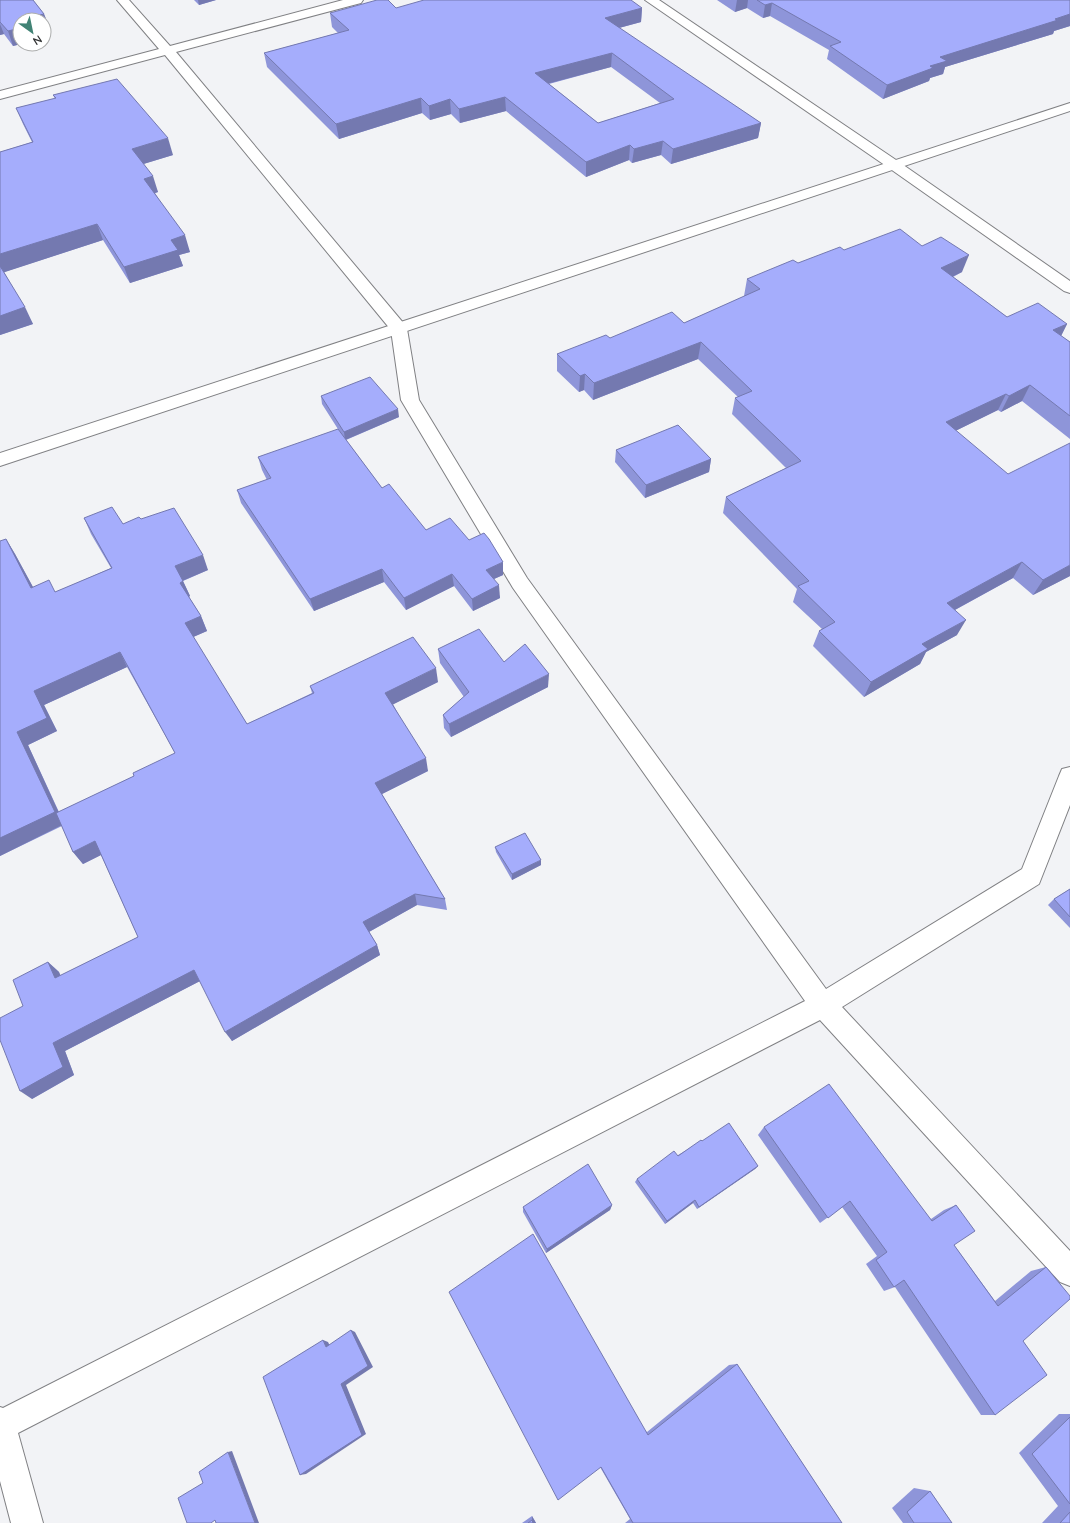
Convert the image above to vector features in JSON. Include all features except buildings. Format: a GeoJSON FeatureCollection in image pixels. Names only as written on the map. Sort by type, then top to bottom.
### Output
{"type":"FeatureCollection","features":[{"type":"Feature","properties":{"kind":"street"},"geometry":{"type":"LineString","coordinates":[[123,0],[168,51],[399,329],[410,400],[520,582],[823,1005],[1070,1272]]}},
{"type":"Feature","properties":{"kind":"street"},"geometry":{"type":"LineString","coordinates":[[0,95],[357,0]]}},
{"type":"Feature","properties":{"kind":"street"},"geometry":{"type":"LineString","coordinates":[[651,0],[894,165],[1070,288]]}},
{"type":"Feature","properties":{"kind":"street"},"geometry":{"type":"LineString","coordinates":[[0,460],[1070,107]]}},
{"type":"Feature","properties":{"kind":"street"},"geometry":{"type":"LineString","coordinates":[[27,1523],[0,1425],[823,1005],[1031,876],[1070,776]]}}]}
